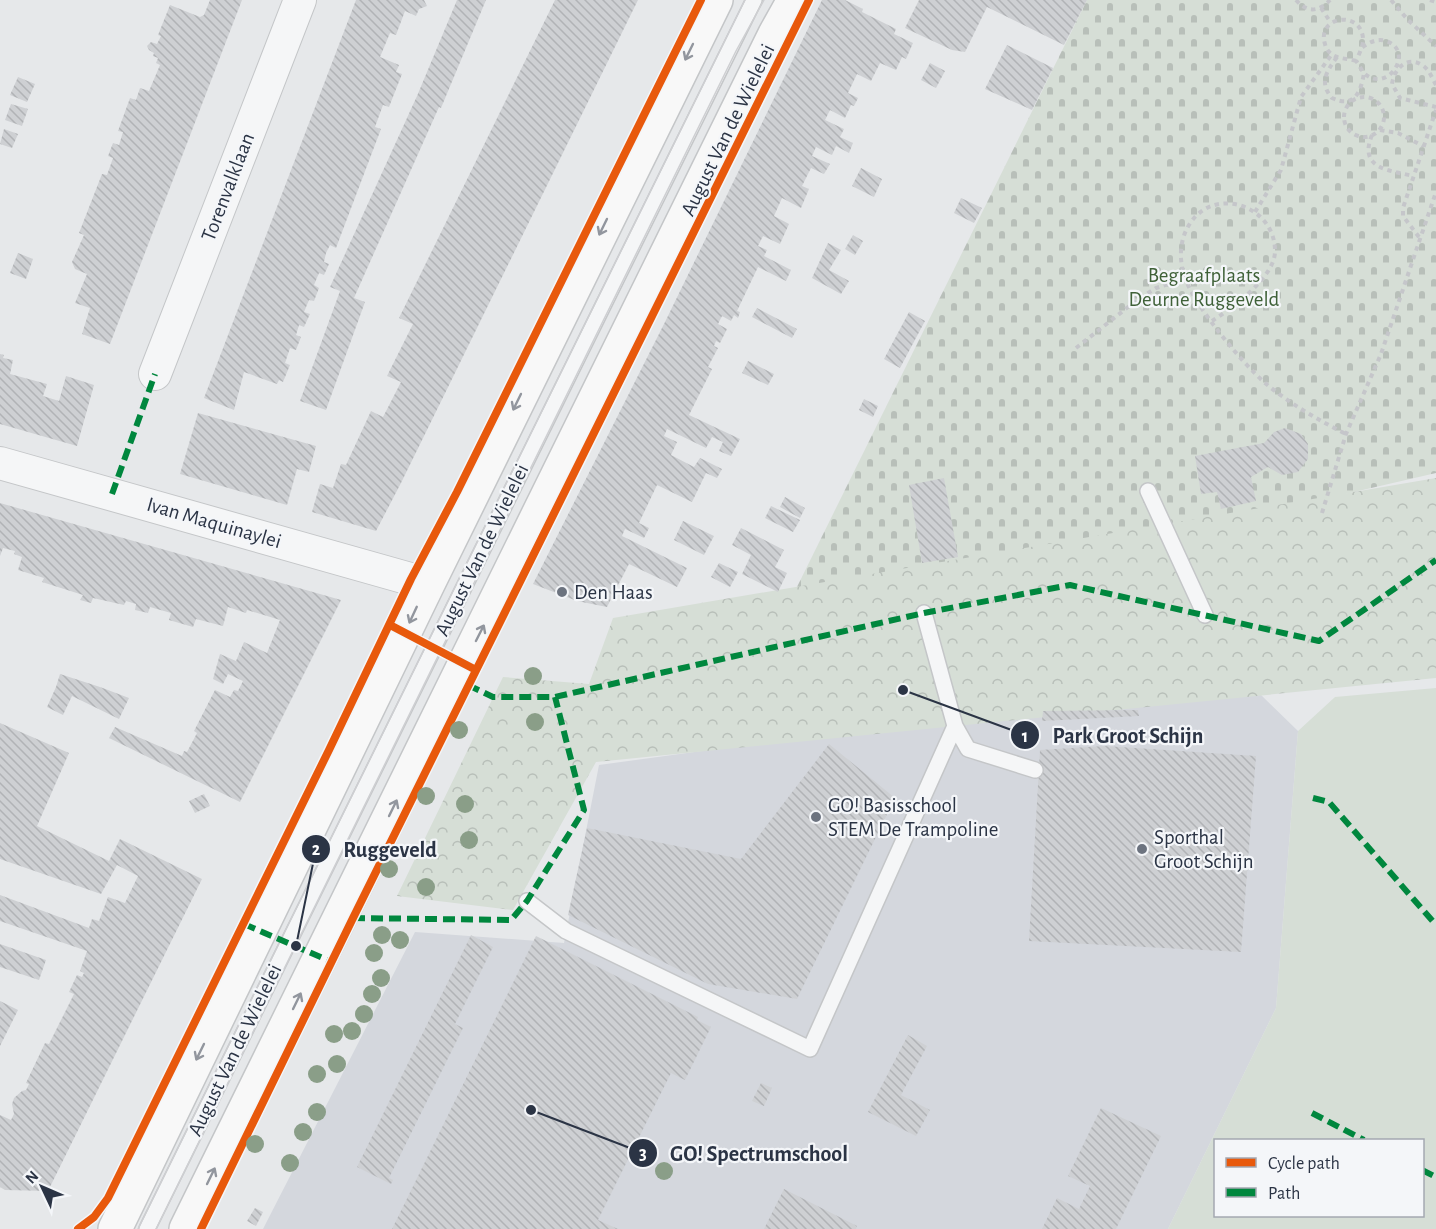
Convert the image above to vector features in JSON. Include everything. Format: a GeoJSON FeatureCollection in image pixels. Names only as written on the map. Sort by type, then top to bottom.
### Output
{"type":"FeatureCollection","features":[{"type":"Feature","properties":{"kind":"main road","name":"August Van de Wielelei"},"geometry":{"type":"LineString","coordinates":[[115,1229],[428,584],[716,0]]}},
{"type":"Feature","properties":{"kind":"main road","name":"August Van de Wielelei"},"geometry":{"type":"LineString","coordinates":[[186,1229],[775,33],[794,0]]}},
{"type":"Feature","properties":{"kind":"street","name":"Torenvalklaan"},"geometry":{"type":"LineString","coordinates":[[155,374],[300,0]]}},
{"type":"Feature","properties":{"kind":"street","name":"Ivan Maquinaylei"},"geometry":{"type":"LineString","coordinates":[[0,463],[428,584]]}},
{"type":"Feature","properties":{"kind":"lane","name":"August Van de Wielelei"},"geometry":{"type":"LineString","coordinates":[[147,1229],[754,0]]}},
{"type":"Feature","properties":{"kind":"lane"},"geometry":{"type":"LineString","coordinates":[[1148,490],[1205,615]]}},
{"type":"Feature","properties":{"kind":"lane"},"geometry":{"type":"LineString","coordinates":[[924,613],[955,726],[968,749],[1035,770]]}},
{"type":"Feature","properties":{"kind":"lane"},"geometry":{"type":"LineString","coordinates":[[527,901],[566,931],[810,1049],[955,726]]}},
{"type":"Feature","properties":{"kind":"path"},"geometry":{"type":"LineString","coordinates":[[1296,0],[1306,9],[1313,10],[1322,8],[1330,0]]}},
{"type":"Feature","properties":{"kind":"path"},"geometry":{"type":"LineString","coordinates":[[1391,0],[1408,20],[1436,46]]}},
{"type":"Feature","properties":{"kind":"path"},"geometry":{"type":"LineString","coordinates":[[1431,0],[1436,2]]}},
{"type":"Feature","properties":{"kind":"path"},"geometry":{"type":"LineString","coordinates":[[1322,8],[1331,23]]}},
{"type":"Feature","properties":{"kind":"path"},"geometry":{"type":"LineString","coordinates":[[1356,61],[1363,37],[1360,28],[1354,22],[1344,18],[1331,23],[1324,32],[1323,41],[1326,49],[1334,56],[1356,61],[1364,73],[1380,79],[1389,77],[1403,64],[1413,62],[1422,65],[1436,85]]}},
{"type":"Feature","properties":{"kind":"path"},"geometry":{"type":"LineString","coordinates":[[1360,50],[1371,42],[1381,39],[1391,43],[1397,49],[1400,57],[1393,76],[1392,84],[1395,92],[1400,98],[1436,109],[1403,208],[1403,216],[1420,237]]}},
{"type":"Feature","properties":{"kind":"path"},"geometry":{"type":"LineString","coordinates":[[1334,56],[1325,76],[1324,84],[1327,92],[1337,100],[1365,97],[1374,100],[1381,106],[1383,114],[1380,130]]}},
{"type":"Feature","properties":{"kind":"path"},"geometry":{"type":"LineString","coordinates":[[1255,212],[1281,170],[1301,97],[1334,56]]}},
{"type":"Feature","properties":{"kind":"path"},"geometry":{"type":"LineString","coordinates":[[1364,73],[1360,92],[1345,110],[1344,118],[1347,127],[1357,135],[1372,135],[1380,130],[1398,133],[1423,146]]}},
{"type":"Feature","properties":{"kind":"path"},"geometry":{"type":"LineString","coordinates":[[1372,135],[1368,152],[1371,160],[1377,166],[1413,176]]}},
{"type":"Feature","properties":{"kind":"path"},"geometry":{"type":"LineString","coordinates":[[1322,513],[1346,434],[1381,354],[1436,192]]}},
{"type":"Feature","properties":{"kind":"path"},"geometry":{"type":"LineString","coordinates":[[1212,321],[1240,301],[1267,273],[1275,257],[1275,240],[1267,224],[1255,212],[1240,204],[1221,203],[1203,210],[1190,224],[1180,253],[1185,279],[1212,321],[1246,363],[1266,383],[1305,411],[1346,434]]}},
{"type":"Feature","properties":{"kind":"path"},"geometry":{"type":"LineString","coordinates":[[1076,348],[1156,288],[1185,279]]}},
{"type":"Feature","properties":{"kind":"shaded area"},"geometry":{"type":"Polygon","coordinates":[[[1260,694],[1298,731],[1276,1008],[1168,1229],[263,1229],[415,932],[564,943],[599,765],[979,713],[1260,694]]]}},
{"type":"Feature","properties":{"kind":"green space","name":"Begraafplaats Deurne Ruggeveld"},"geometry":{"type":"Polygon","coordinates":[[[1087,0],[1436,0],[1436,473],[1272,511],[795,591],[1087,0]]]}},
{"type":"Feature","properties":{"kind":"green space"},"geometry":{"type":"Polygon","coordinates":[[[1436,478],[1436,678],[596,762],[513,910],[397,896],[503,677],[589,684],[613,618],[1436,478]]]}},
{"type":"Feature","properties":{"kind":"green space"},"geometry":{"type":"Polygon","coordinates":[[[1436,688],[1436,1229],[1168,1229],[1276,1008],[1298,731],[1335,697],[1436,688]]]}},
{"type":"Feature","properties":{"kind":"building"},"geometry":{"type":"Polygon","coordinates":[[[210,0],[242,0],[110,344],[82,334],[90,308],[75,303],[87,274],[75,269],[72,262],[84,235],[79,233],[102,174],[107,175],[113,158],[108,156],[113,143],[119,145],[123,132],[118,131],[130,98],[136,100],[140,88],[149,91],[160,65],[156,63],[158,58],[153,56],[154,53],[147,46],[151,42],[157,44],[161,36],[158,35],[170,5],[200,17],[204,15],[210,0]]]}},
{"type":"Feature","properties":{"kind":"building"},"geometry":{"type":"Polygon","coordinates":[[[356,0],[424,0],[427,6],[419,9],[416,16],[405,11],[396,35],[390,33],[380,57],[399,65],[396,72],[402,74],[389,107],[383,105],[375,127],[381,129],[336,248],[330,245],[326,253],[324,262],[329,264],[324,275],[319,273],[314,285],[319,288],[314,301],[309,300],[304,312],[310,314],[304,327],[299,325],[296,335],[301,337],[296,350],[290,348],[285,363],[290,365],[283,382],[279,380],[277,384],[244,372],[234,410],[204,398],[356,0]]]}},
{"type":"Feature","properties":{"kind":"building"},"geometry":{"type":"Polygon","coordinates":[[[457,0],[486,0],[441,108],[439,107],[354,298],[365,302],[326,410],[300,401],[340,291],[330,287],[417,96],[457,0]]]}},
{"type":"Feature","properties":{"kind":"building"},"geometry":{"type":"Polygon","coordinates":[[[555,0],[638,0],[376,531],[312,512],[320,484],[333,488],[341,464],[346,465],[371,411],[383,417],[401,382],[387,376],[413,324],[399,318],[555,0]]]}},
{"type":"Feature","properties":{"kind":"building"},"geometry":{"type":"Polygon","coordinates":[[[822,0],[845,0],[863,9],[862,12],[896,29],[894,34],[913,43],[906,59],[902,57],[896,70],[880,63],[871,81],[857,74],[848,93],[858,98],[854,106],[851,105],[845,118],[830,110],[825,120],[844,129],[840,137],[853,143],[849,153],[836,146],[832,155],[816,147],[812,156],[830,164],[824,174],[811,168],[802,186],[809,189],[801,208],[782,198],[774,216],[789,224],[780,244],[763,236],[758,246],[767,250],[764,256],[791,270],[786,281],[758,267],[737,311],[740,312],[738,318],[734,315],[731,321],[722,316],[718,324],[727,329],[720,343],[716,341],[714,346],[718,348],[708,367],[712,369],[689,415],[740,439],[731,456],[719,451],[723,442],[712,437],[706,448],[667,429],[664,436],[677,442],[671,455],[694,467],[700,458],[722,469],[717,478],[706,473],[692,502],[657,485],[639,523],[649,528],[644,538],[625,529],[622,536],[687,568],[677,587],[629,564],[607,607],[577,601],[533,584],[665,322],[822,0]]]}},
{"type":"Feature","properties":{"kind":"building"},"geometry":{"type":"Polygon","coordinates":[[[919,0],[1087,0],[1064,45],[987,7],[965,52],[952,50],[905,28],[919,0]]]}},
{"type":"Feature","properties":{"kind":"building"},"geometry":{"type":"Polygon","coordinates":[[[1007,45],[1053,68],[1032,110],[985,89],[1007,45]]]}},
{"type":"Feature","properties":{"kind":"building"},"geometry":{"type":"Polygon","coordinates":[[[930,63],[945,71],[936,88],[921,80],[930,63]]]}},
{"type":"Feature","properties":{"kind":"building"},"geometry":{"type":"Polygon","coordinates":[[[18,77],[35,84],[27,102],[10,95],[18,77]]]}},
{"type":"Feature","properties":{"kind":"building"},"geometry":{"type":"Polygon","coordinates":[[[11,104],[28,109],[22,126],[5,120],[11,104]]]}},
{"type":"Feature","properties":{"kind":"building"},"geometry":{"type":"Polygon","coordinates":[[[4,129],[18,134],[12,148],[0,144],[4,129]]]}},
{"type":"Feature","properties":{"kind":"building"},"geometry":{"type":"Polygon","coordinates":[[[861,168],[882,179],[874,197],[852,186],[861,168]]]}},
{"type":"Feature","properties":{"kind":"building"},"geometry":{"type":"Polygon","coordinates":[[[961,198],[982,208],[974,223],[954,213],[961,198]]]}},
{"type":"Feature","properties":{"kind":"building"},"geometry":{"type":"Polygon","coordinates":[[[853,235],[863,241],[855,255],[845,249],[853,235]]]}},
{"type":"Feature","properties":{"kind":"building"},"geometry":{"type":"Polygon","coordinates":[[[828,243],[841,250],[829,270],[849,281],[841,294],[812,278],[828,243]]]}},
{"type":"Feature","properties":{"kind":"building"},"geometry":{"type":"Polygon","coordinates":[[[18,253],[33,259],[26,279],[10,273],[18,253]]]}},
{"type":"Feature","properties":{"kind":"building"},"geometry":{"type":"Polygon","coordinates":[[[757,308],[797,329],[792,338],[752,317],[757,308]]]}},
{"type":"Feature","properties":{"kind":"building"},"geometry":{"type":"Polygon","coordinates":[[[909,312],[925,321],[900,368],[884,359],[909,312]]]}},
{"type":"Feature","properties":{"kind":"building"},"geometry":{"type":"Polygon","coordinates":[[[0,354],[4,355],[3,358],[13,360],[10,374],[47,384],[43,396],[59,401],[66,376],[94,385],[77,446],[0,424],[0,354]]]}},
{"type":"Feature","properties":{"kind":"building"},"geometry":{"type":"Polygon","coordinates":[[[748,361],[774,374],[768,385],[742,373],[748,361]]]}},
{"type":"Feature","properties":{"kind":"building"},"geometry":{"type":"Polygon","coordinates":[[[864,399],[878,406],[873,417],[859,410],[864,399]]]}},
{"type":"Feature","properties":{"kind":"building"},"geometry":{"type":"Polygon","coordinates":[[[198,413],[316,446],[309,472],[297,469],[287,505],[180,474],[198,413]]]}},
{"type":"Feature","properties":{"kind":"building"},"geometry":{"type":"Polygon","coordinates":[[[1285,428],[1301,434],[1308,444],[1308,459],[1298,472],[1282,475],[1268,467],[1251,477],[1256,501],[1221,509],[1217,492],[1201,494],[1195,456],[1264,443],[1274,432],[1285,428]]]}},
{"type":"Feature","properties":{"kind":"building"},"geometry":{"type":"Polygon","coordinates":[[[944,478],[958,557],[922,563],[909,485],[944,478]]]}},
{"type":"Feature","properties":{"kind":"building"},"geometry":{"type":"Polygon","coordinates":[[[785,497],[805,508],[800,518],[780,507],[785,497]]]}},
{"type":"Feature","properties":{"kind":"building"},"geometry":{"type":"Polygon","coordinates":[[[0,503],[341,600],[240,802],[109,738],[115,727],[182,756],[184,751],[187,752],[197,733],[194,731],[215,690],[230,697],[234,690],[238,691],[243,681],[228,674],[223,684],[213,679],[220,654],[236,661],[244,642],[267,653],[280,620],[228,607],[223,626],[196,619],[193,627],[169,620],[171,613],[150,607],[148,613],[135,610],[136,604],[126,601],[124,605],[93,598],[91,603],[80,600],[83,595],[42,582],[44,578],[18,570],[22,557],[14,554],[15,551],[3,548],[0,556],[0,503]]]}},
{"type":"Feature","properties":{"kind":"building"},"geometry":{"type":"Polygon","coordinates":[[[771,506],[800,520],[793,532],[765,518],[771,506]]]}},
{"type":"Feature","properties":{"kind":"building"},"geometry":{"type":"Polygon","coordinates":[[[683,521],[714,536],[704,555],[674,540],[683,521]]]}},
{"type":"Feature","properties":{"kind":"building"},"geometry":{"type":"Polygon","coordinates":[[[741,528],[784,550],[775,567],[787,573],[778,592],[742,574],[751,555],[732,545],[741,528]]]}},
{"type":"Feature","properties":{"kind":"building"},"geometry":{"type":"Polygon","coordinates":[[[719,563],[738,572],[730,587],[711,577],[719,563]]]}},
{"type":"Feature","properties":{"kind":"building"},"geometry":{"type":"Polygon","coordinates":[[[60,674],[129,698],[119,719],[72,696],[63,715],[47,707],[60,674]]]}},
{"type":"Feature","properties":{"kind":"building"},"geometry":{"type":"Polygon","coordinates":[[[1138,710],[1139,716],[1042,721],[1043,711],[1138,710]]]}},
{"type":"Feature","properties":{"kind":"building"},"geometry":{"type":"Polygon","coordinates":[[[0,723],[69,753],[37,826],[109,861],[120,839],[202,879],[48,1191],[5,1190],[0,1187],[0,1115],[11,1120],[14,1114],[12,1104],[14,1098],[26,1090],[29,1084],[26,1083],[45,1043],[49,1044],[74,994],[69,992],[77,975],[82,977],[84,973],[80,971],[87,951],[0,921],[0,895],[89,928],[92,919],[99,921],[108,897],[125,903],[138,876],[117,865],[101,894],[0,859],[0,723]]]}},
{"type":"Feature","properties":{"kind":"building"},"geometry":{"type":"Polygon","coordinates":[[[829,744],[895,798],[797,999],[708,984],[568,915],[587,828],[741,859],[829,744]]]}},
{"type":"Feature","properties":{"kind":"building","name":"Sporthal Groot Schijn"},"geometry":{"type":"Polygon","coordinates":[[[1105,746],[1256,756],[1241,952],[1029,941],[1040,750],[1105,746]]]}},
{"type":"Feature","properties":{"kind":"building"},"geometry":{"type":"Polygon","coordinates":[[[204,794],[210,806],[195,813],[189,801],[204,794]]]}},
{"type":"Feature","properties":{"kind":"building"},"geometry":{"type":"Polygon","coordinates":[[[471,935],[493,947],[455,1024],[463,1028],[389,1178],[393,1180],[391,1184],[357,1167],[471,935]]]}},
{"type":"Feature","properties":{"kind":"building"},"geometry":{"type":"Polygon","coordinates":[[[536,936],[698,1017],[697,1020],[711,1027],[685,1080],[671,1073],[598,1220],[618,1229],[392,1229],[536,936]]]}},
{"type":"Feature","properties":{"kind":"building"},"geometry":{"type":"Polygon","coordinates":[[[0,944],[46,960],[39,980],[0,967],[0,944]]]}},
{"type":"Feature","properties":{"kind":"building"},"geometry":{"type":"Polygon","coordinates":[[[0,1001],[18,1010],[0,1046],[0,1001]]]}},
{"type":"Feature","properties":{"kind":"building"},"geometry":{"type":"Polygon","coordinates":[[[908,1035],[927,1046],[901,1095],[930,1110],[916,1136],[868,1112],[908,1035]]]}},
{"type":"Feature","properties":{"kind":"building"},"geometry":{"type":"Polygon","coordinates":[[[761,1083],[772,1088],[764,1106],[752,1101],[761,1083]]]}},
{"type":"Feature","properties":{"kind":"building"},"geometry":{"type":"Polygon","coordinates":[[[1101,1108],[1161,1136],[1116,1229],[1042,1229],[1057,1198],[1079,1209],[1090,1186],[1068,1176],[1101,1108]]]}},
{"type":"Feature","properties":{"kind":"building"},"geometry":{"type":"Polygon","coordinates":[[[784,1189],[857,1226],[856,1229],[764,1229],[784,1189]]]}},
{"type":"Feature","properties":{"kind":"building"},"geometry":{"type":"Polygon","coordinates":[[[255,1208],[263,1212],[256,1226],[247,1221],[255,1208]]]}},
{"type":"Feature","properties":{"kind":"tram line"},"geometry":{"type":"LineString","coordinates":[[138,1229],[745,0]]}},
{"type":"Feature","properties":{"kind":"tram line"},"geometry":{"type":"LineString","coordinates":[[156,1229],[736,51],[764,0]]}},
{"type":"Feature","properties":{"kind":"marked path"},"geometry":{"type":"LineString","coordinates":[[112,494],[155,374]]}},
{"type":"Feature","properties":{"kind":"marked path"},"geometry":{"type":"LineString","coordinates":[[468,685],[493,697],[555,697],[924,613],[1070,585],[1319,641],[1436,560]]}},
{"type":"Feature","properties":{"kind":"marked path"},"geometry":{"type":"LineString","coordinates":[[353,918],[511,920],[527,901],[584,810],[555,697]]}},
{"type":"Feature","properties":{"kind":"marked path"},"geometry":{"type":"LineString","coordinates":[[1313,798],[1329,802],[1436,925]]}},
{"type":"Feature","properties":{"kind":"marked path"},"geometry":{"type":"LineString","coordinates":[[244,924],[332,962]]}},
{"type":"Feature","properties":{"kind":"marked path"},"geometry":{"type":"LineString","coordinates":[[1312,1113],[1362,1139]]}},
{"type":"Feature","properties":{"kind":"marked path"},"geometry":{"type":"LineString","coordinates":[[1424,1171],[1436,1177]]}},
{"type":"Feature","properties":{"kind":"cycle path"},"geometry":{"type":"LineString","coordinates":[[78,1229],[94,1217],[108,1198],[411,579],[457,492],[701,0]]}},
{"type":"Feature","properties":{"kind":"cycle path"},"geometry":{"type":"LineString","coordinates":[[201,1229],[809,0]]}},
{"type":"Feature","properties":{"kind":"cycle path"},"geometry":{"type":"LineString","coordinates":[[390,625],[476,670]]}},
{"type":"Feature","properties":{"kind":"place","name":"Den Haas"},"geometry":{"type":"Point","coordinates":[562,592]}},
{"type":"Feature","properties":{"kind":"place","name":"Park Groot Schijn"},"geometry":{"type":"Point","coordinates":[903,690]}},
{"type":"Feature","properties":{"kind":"place","name":"GO! Basisschool STEM De Trampoline"},"geometry":{"type":"Point","coordinates":[816,817]}},
{"type":"Feature","properties":{"kind":"place","name":"Sporthal Groot Schijn"},"geometry":{"type":"Point","coordinates":[1142,849]}},
{"type":"Feature","properties":{"kind":"place","name":"Ruggeveld"},"geometry":{"type":"Point","coordinates":[296,946]}},
{"type":"Feature","properties":{"kind":"place","name":"GO! Spectrumschool"},"geometry":{"type":"Point","coordinates":[531,1110]}}]}
